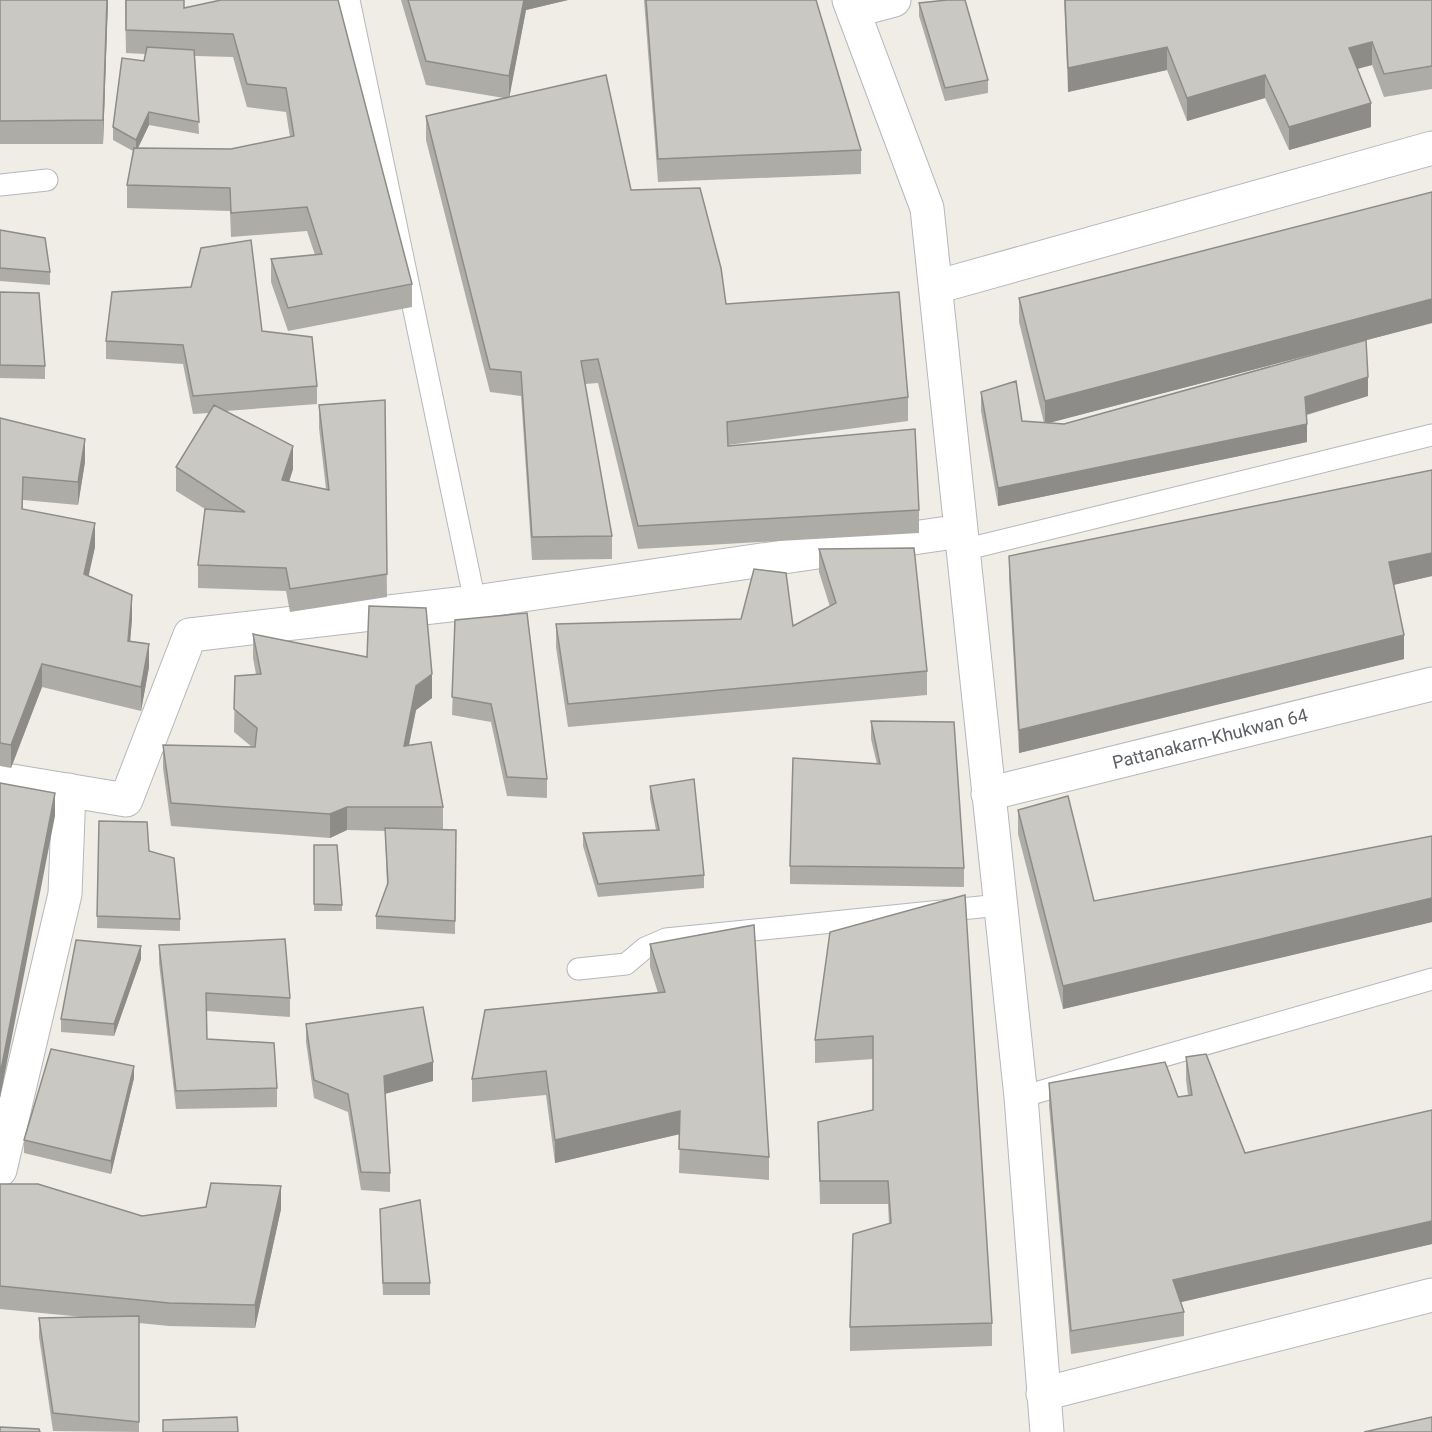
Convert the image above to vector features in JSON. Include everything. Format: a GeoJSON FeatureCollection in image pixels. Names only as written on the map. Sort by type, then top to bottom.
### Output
{"type":"FeatureCollection","features":[{"type":"Feature","properties":{"kind":"street"},"geometry":{"type":"LineString","coordinates":[[894,0],[851,6],[927,208],[1021,1097],[1047,1432]]}},
{"type":"Feature","properties":{"kind":"street"},"geometry":{"type":"LineString","coordinates":[[936,287],[1432,148]]}},
{"type":"Feature","properties":{"kind":"street"},"geometry":{"type":"LineString","coordinates":[[0,779],[126,800],[190,634],[475,602],[962,540]]}},
{"type":"Feature","properties":{"kind":"street","name":"Pattanakarn-Khukwan 64"},"geometry":{"type":"LineString","coordinates":[[988,794],[1432,684]]}},
{"type":"Feature","properties":{"kind":"street"},"geometry":{"type":"LineString","coordinates":[[0,1170],[65,894],[69,790]]}},
{"type":"Feature","properties":{"kind":"street"},"geometry":{"type":"LineString","coordinates":[[1043,1394],[1432,1295]]}},
{"type":"Feature","properties":{"kind":"lane"},"geometry":{"type":"LineString","coordinates":[[349,0],[475,602]]}},
{"type":"Feature","properties":{"kind":"lane"},"geometry":{"type":"LineString","coordinates":[[0,185],[47,180]]}},
{"type":"Feature","properties":{"kind":"lane"},"geometry":{"type":"LineString","coordinates":[[962,540],[1432,435]]}},
{"type":"Feature","properties":{"kind":"lane"},"geometry":{"type":"LineString","coordinates":[[578,969],[626,964],[645,948],[666,939],[1000,906]]}},
{"type":"Feature","properties":{"kind":"lane"},"geometry":{"type":"LineString","coordinates":[[1021,1097],[1432,979]]}},
{"type":"Feature","properties":{"kind":"building"},"geometry":{"type":"Polygon","coordinates":[[[0,0],[107,0],[103,120],[0,121],[0,0]]]}},
{"type":"Feature","properties":{"kind":"building"},"geometry":{"type":"Polygon","coordinates":[[[126,0],[184,0],[184,8],[221,0],[338,0],[412,284],[288,308],[271,259],[322,254],[307,207],[231,213],[230,188],[127,185],[134,148],[231,149],[294,136],[286,88],[247,84],[233,34],[126,30],[126,0]]]}},
{"type":"Feature","properties":{"kind":"building"},"geometry":{"type":"Polygon","coordinates":[[[408,0],[524,0],[509,76],[426,61],[408,0]]]}},
{"type":"Feature","properties":{"kind":"building"},"geometry":{"type":"Polygon","coordinates":[[[646,0],[816,0],[861,150],[658,159],[646,0]]]}},
{"type":"Feature","properties":{"kind":"building"},"geometry":{"type":"Polygon","coordinates":[[[965,0],[988,80],[945,88],[919,3],[965,0]]]}},
{"type":"Feature","properties":{"kind":"building"},"geometry":{"type":"Polygon","coordinates":[[[1065,0],[1432,0],[1432,66],[1384,74],[1372,42],[1349,48],[1371,103],[1289,127],[1265,75],[1187,98],[1167,47],[1068,68],[1065,0]]]}},
{"type":"Feature","properties":{"kind":"building"},"geometry":{"type":"Polygon","coordinates":[[[147,47],[194,50],[199,122],[149,112],[136,140],[113,127],[122,58],[144,61],[147,47]]]}},
{"type":"Feature","properties":{"kind":"building"},"geometry":{"type":"Polygon","coordinates":[[[606,75],[631,190],[700,188],[721,268],[726,304],[899,292],[908,397],[727,422],[728,446],[915,429],[919,510],[638,526],[598,359],[581,361],[612,536],[532,537],[521,372],[490,369],[426,116],[606,75]]]}},
{"type":"Feature","properties":{"kind":"building"},"geometry":{"type":"Polygon","coordinates":[[[1432,192],[1432,299],[1045,401],[1019,298],[1432,192]]]}},
{"type":"Feature","properties":{"kind":"building"},"geometry":{"type":"Polygon","coordinates":[[[0,230],[45,238],[50,272],[0,268],[0,230]]]}},
{"type":"Feature","properties":{"kind":"building"},"geometry":{"type":"Polygon","coordinates":[[[251,240],[262,331],[312,337],[317,386],[193,396],[183,345],[106,341],[112,292],[191,287],[201,248],[251,240]]]}},
{"type":"Feature","properties":{"kind":"building"},"geometry":{"type":"Polygon","coordinates":[[[0,292],[39,293],[45,366],[0,365],[0,292]]]}},
{"type":"Feature","properties":{"kind":"building"},"geometry":{"type":"Polygon","coordinates":[[[1366,340],[1368,377],[1305,397],[1307,424],[998,488],[981,392],[1016,381],[1022,421],[1064,424],[1366,340]]]}},
{"type":"Feature","properties":{"kind":"building"},"geometry":{"type":"Polygon","coordinates":[[[385,400],[387,574],[290,589],[286,568],[198,565],[205,509],[245,512],[176,467],[214,405],[293,446],[282,480],[329,490],[319,405],[385,400]]]}},
{"type":"Feature","properties":{"kind":"building"},"geometry":{"type":"Polygon","coordinates":[[[0,418],[85,439],[78,482],[23,477],[22,509],[95,523],[84,574],[132,595],[128,641],[149,644],[141,687],[42,664],[11,745],[0,743],[0,418]]]}},
{"type":"Feature","properties":{"kind":"building"},"geometry":{"type":"Polygon","coordinates":[[[1432,470],[1432,553],[1389,562],[1404,635],[1019,730],[1009,556],[1432,470]]]}},
{"type":"Feature","properties":{"kind":"building"},"geometry":{"type":"Polygon","coordinates":[[[914,548],[927,671],[568,704],[556,624],[741,619],[754,569],[786,573],[793,626],[836,603],[819,549],[914,548]]]}},
{"type":"Feature","properties":{"kind":"building"},"geometry":{"type":"Polygon","coordinates":[[[369,606],[426,608],[432,674],[416,686],[404,746],[431,742],[443,807],[347,807],[330,814],[171,803],[163,745],[255,747],[257,728],[234,709],[235,676],[261,674],[253,634],[367,657],[369,606]]]}},
{"type":"Feature","properties":{"kind":"building"},"geometry":{"type":"Polygon","coordinates":[[[527,613],[547,779],[507,777],[491,704],[452,697],[455,620],[527,613]]]}},
{"type":"Feature","properties":{"kind":"building"},"geometry":{"type":"Polygon","coordinates":[[[871,721],[954,722],[964,868],[790,866],[793,758],[880,764],[871,721]]]}},
{"type":"Feature","properties":{"kind":"building"},"geometry":{"type":"Polygon","coordinates":[[[694,779],[704,875],[598,884],[583,833],[659,830],[650,786],[694,779]]]}},
{"type":"Feature","properties":{"kind":"building"},"geometry":{"type":"Polygon","coordinates":[[[0,783],[55,793],[0,1075],[0,783]]]}},
{"type":"Feature","properties":{"kind":"building"},"geometry":{"type":"Polygon","coordinates":[[[1068,796],[1094,901],[1432,836],[1432,898],[1063,986],[1018,810],[1068,796]]]}},
{"type":"Feature","properties":{"kind":"building"},"geometry":{"type":"Polygon","coordinates":[[[99,821],[147,822],[149,851],[174,858],[180,919],[97,916],[99,821]]]}},
{"type":"Feature","properties":{"kind":"building"},"geometry":{"type":"Polygon","coordinates":[[[385,828],[456,830],[455,921],[376,916],[388,883],[385,828]]]}},
{"type":"Feature","properties":{"kind":"building"},"geometry":{"type":"Polygon","coordinates":[[[314,845],[337,845],[342,905],[314,904],[314,845]]]}},
{"type":"Feature","properties":{"kind":"building"},"geometry":{"type":"Polygon","coordinates":[[[965,895],[992,1323],[850,1327],[853,1234],[891,1223],[888,1181],[820,1181],[818,1122],[873,1110],[873,1036],[815,1040],[830,932],[965,895]]]}},
{"type":"Feature","properties":{"kind":"building"},"geometry":{"type":"Polygon","coordinates":[[[754,925],[769,1157],[679,1149],[680,1111],[555,1140],[546,1071],[472,1079],[485,1010],[665,992],[650,944],[754,925]]]}},
{"type":"Feature","properties":{"kind":"building"},"geometry":{"type":"Polygon","coordinates":[[[285,939],[290,998],[206,993],[207,1039],[274,1043],[277,1088],[176,1091],[159,945],[285,939]]]}},
{"type":"Feature","properties":{"kind":"building"},"geometry":{"type":"Polygon","coordinates":[[[76,940],[141,946],[114,1024],[61,1019],[76,940]]]}},
{"type":"Feature","properties":{"kind":"building"},"geometry":{"type":"Polygon","coordinates":[[[423,1007],[433,1062],[384,1076],[390,1173],[361,1172],[348,1094],[314,1080],[306,1024],[423,1007]]]}},
{"type":"Feature","properties":{"kind":"building"},"geometry":{"type":"Polygon","coordinates":[[[51,1049],[134,1066],[111,1161],[24,1140],[51,1049]]]}},
{"type":"Feature","properties":{"kind":"building"},"geometry":{"type":"Polygon","coordinates":[[[1206,1054],[1245,1153],[1432,1110],[1432,1221],[1173,1280],[1184,1312],[1071,1331],[1049,1083],[1165,1062],[1178,1097],[1192,1095],[1186,1057],[1206,1054]]]}},
{"type":"Feature","properties":{"kind":"building"},"geometry":{"type":"Polygon","coordinates":[[[211,1183],[281,1186],[255,1305],[169,1303],[0,1286],[0,1184],[38,1184],[142,1216],[206,1207],[211,1183]]]}},
{"type":"Feature","properties":{"kind":"building"},"geometry":{"type":"Polygon","coordinates":[[[420,1200],[430,1283],[383,1283],[380,1209],[420,1200]]]}},
{"type":"Feature","properties":{"kind":"building"},"geometry":{"type":"Polygon","coordinates":[[[139,1316],[139,1422],[53,1413],[39,1318],[139,1316]]]}},
{"type":"Feature","properties":{"kind":"building"},"geometry":{"type":"Polygon","coordinates":[[[237,1417],[238,1432],[163,1432],[163,1420],[237,1417]]]}},
{"type":"Feature","properties":{"kind":"building"},"geometry":{"type":"Polygon","coordinates":[[[1432,1417],[1432,1432],[1364,1432],[1432,1417]]]}},
{"type":"Feature","properties":{"kind":"building"},"geometry":{"type":"Polygon","coordinates":[[[0,1427],[39,1429],[40,1432],[0,1432],[0,1427]]]}}]}
